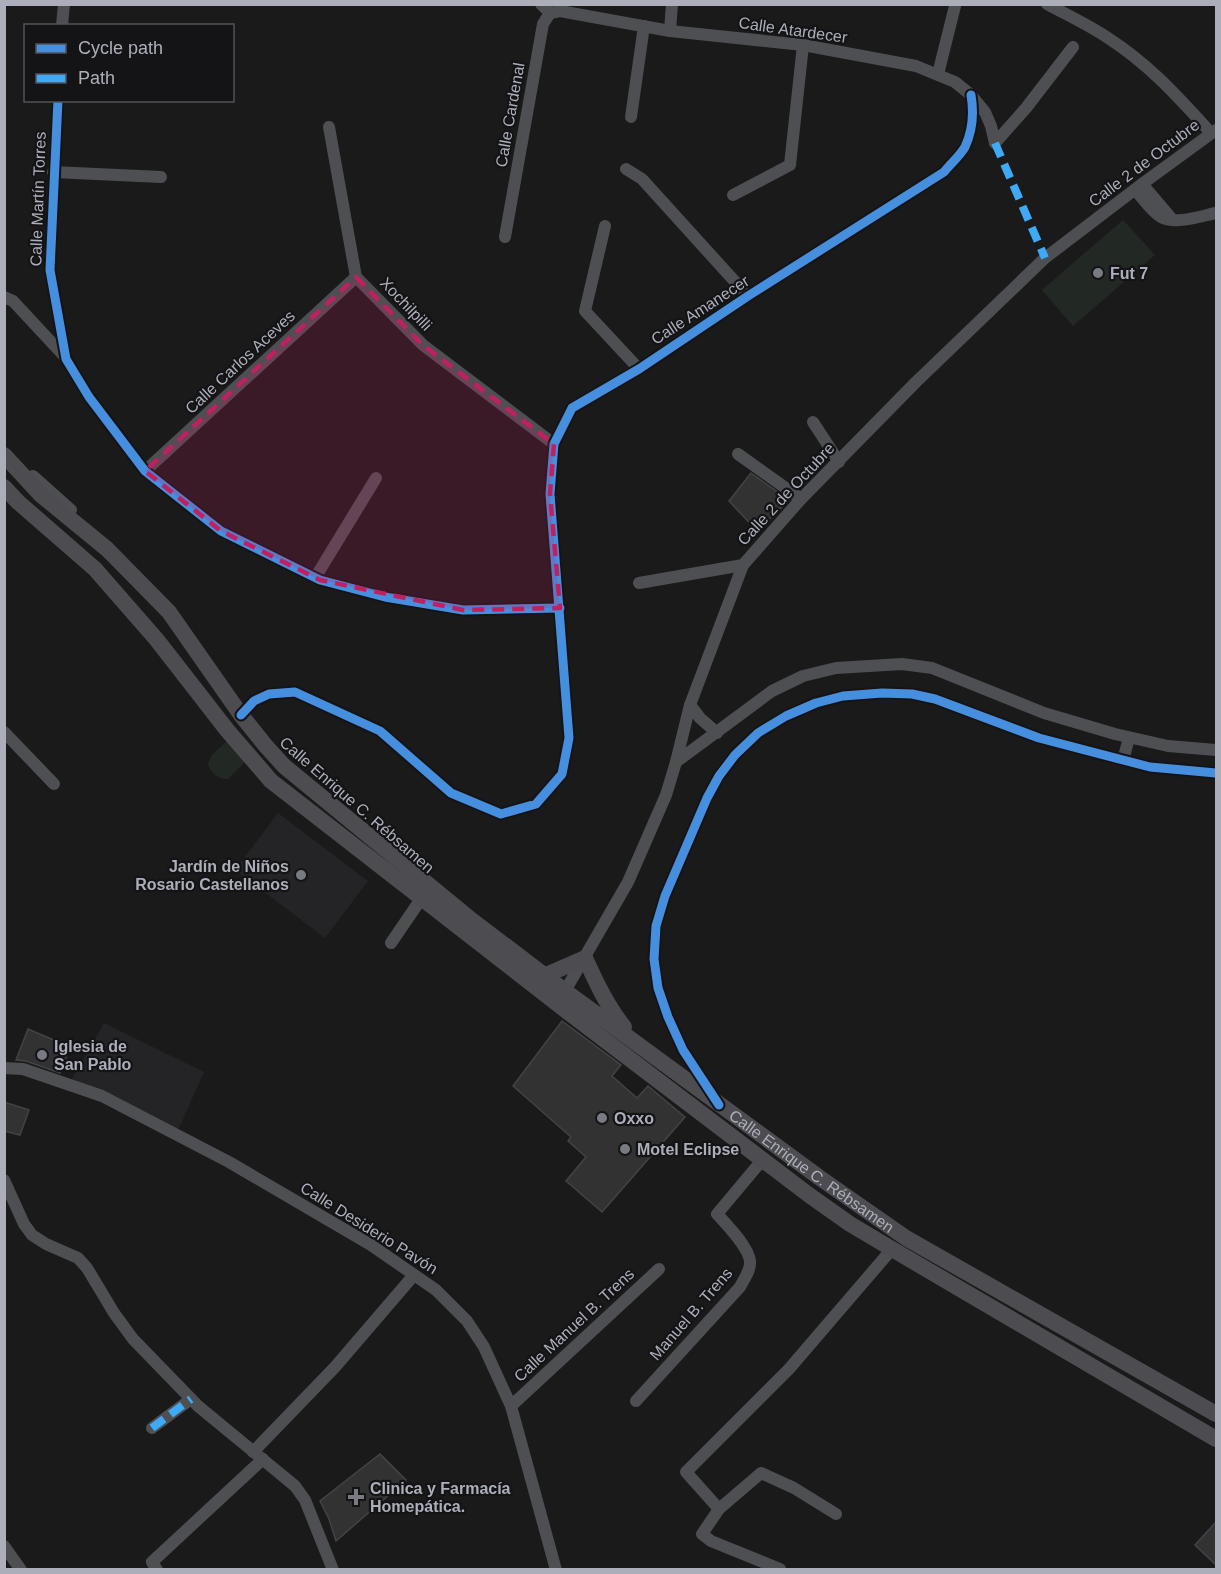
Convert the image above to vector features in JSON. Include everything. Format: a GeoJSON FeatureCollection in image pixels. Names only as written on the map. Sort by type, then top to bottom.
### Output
{"type":"FeatureCollection","features":[{"type":"Feature","properties":{"kind":"main road","name":"Calle Enrique C. Rébsamen"},"geometry":{"type":"LineString","coordinates":[[4,455],[40,495],[107,549],[169,612],[242,715],[284,766],[432,889],[719,1105],[906,1238],[1216,1413]]}},
{"type":"Feature","properties":{"kind":"main road","name":"Calle Enrique C. Rébsamen"},"geometry":{"type":"LineString","coordinates":[[4,487],[18,502],[95,568],[157,640],[227,730],[271,781],[421,899],[564,1010],[850,1224],[1216,1439]]}},
{"type":"Feature","properties":{"kind":"main road"},"geometry":{"type":"LineString","coordinates":[[546,975],[585,958],[615,1016],[636,1042]]}},
{"type":"Feature","properties":{"kind":"street"},"geometry":{"type":"LineString","coordinates":[[62,24],[64,4]]}},
{"type":"Feature","properties":{"kind":"street"},"geometry":{"type":"LineString","coordinates":[[670,31],[672,4]]}},
{"type":"Feature","properties":{"kind":"street"},"geometry":{"type":"LineString","coordinates":[[1047,4],[1107,37],[1135,57],[1214,131]]}},
{"type":"Feature","properties":{"kind":"street"},"geometry":{"type":"LineString","coordinates":[[938,74],[955,6]]}},
{"type":"Feature","properties":{"kind":"street","name":"Calle Atardecer"},"geometry":{"type":"LineString","coordinates":[[545,9],[670,31],[803,45],[916,66],[955,82],[971,95],[985,112],[995,143],[1026,108],[1073,47]]}},
{"type":"Feature","properties":{"kind":"street","name":"Calle Cardenal"},"geometry":{"type":"LineString","coordinates":[[505,237],[545,9]]}},
{"type":"Feature","properties":{"kind":"street"},"geometry":{"type":"LineString","coordinates":[[631,117],[644,26]]}},
{"type":"Feature","properties":{"kind":"street"},"geometry":{"type":"LineString","coordinates":[[733,195],[790,165],[803,45]]}},
{"type":"Feature","properties":{"kind":"street","name":"Calle Amanecer"},"geometry":{"type":"LineString","coordinates":[[242,715],[254,701],[270,694],[295,692],[380,731],[451,793],[501,814],[536,804],[562,774],[569,738],[550,494],[554,444],[572,408],[639,369],[748,296],[944,172],[964,148],[971,129],[974,111],[971,95]]}},
{"type":"Feature","properties":{"kind":"street","name":"Calle Martín Torres"},"geometry":{"type":"LineString","coordinates":[[58,102],[50,270],[66,359],[89,397],[146,471],[221,531],[315,578],[385,597],[463,610],[560,608]]}},
{"type":"Feature","properties":{"kind":"street","name":"Xochilpilli"},"geometry":{"type":"LineString","coordinates":[[329,127],[356,276],[423,345],[554,444]]}},
{"type":"Feature","properties":{"kind":"street","name":"Calle 2 de Octubre"},"geometry":{"type":"LineString","coordinates":[[564,1010],[565,991],[628,882],[666,795],[690,705],[743,565],[801,499],[916,382],[1045,258],[1214,131]]}},
{"type":"Feature","properties":{"kind":"street"},"geometry":{"type":"LineString","coordinates":[[626,169],[642,178],[748,296]]}},
{"type":"Feature","properties":{"kind":"street"},"geometry":{"type":"LineString","coordinates":[[53,172],[161,177]]}},
{"type":"Feature","properties":{"kind":"street"},"geometry":{"type":"LineString","coordinates":[[1138,187],[1174,221],[1216,213]]}},
{"type":"Feature","properties":{"kind":"street"},"geometry":{"type":"LineString","coordinates":[[605,226],[585,311],[639,369]]}},
{"type":"Feature","properties":{"kind":"street","name":"Calle Carlos Aceves"},"geometry":{"type":"LineString","coordinates":[[146,471],[356,276]]}},
{"type":"Feature","properties":{"kind":"street"},"geometry":{"type":"LineString","coordinates":[[4,297],[13,301],[66,359]]}},
{"type":"Feature","properties":{"kind":"street"},"geometry":{"type":"LineString","coordinates":[[813,422],[839,462]]}},
{"type":"Feature","properties":{"kind":"street"},"geometry":{"type":"LineString","coordinates":[[4,446],[69,508],[82,529]]}},
{"type":"Feature","properties":{"kind":"street"},"geometry":{"type":"LineString","coordinates":[[738,454],[801,499]]}},
{"type":"Feature","properties":{"kind":"street"},"geometry":{"type":"LineString","coordinates":[[315,578],[376,478]]}},
{"type":"Feature","properties":{"kind":"street"},"geometry":{"type":"LineString","coordinates":[[639,583],[743,565]]}},
{"type":"Feature","properties":{"kind":"street"},"geometry":{"type":"LineString","coordinates":[[676,762],[772,691],[803,676],[837,668],[902,664],[933,668],[1044,713],[1129,738],[1168,747],[1216,750]]}},
{"type":"Feature","properties":{"kind":"street"},"geometry":{"type":"LineString","coordinates":[[719,1105],[683,1050],[668,1017],[658,988],[654,959],[656,926],[665,896],[707,798],[719,776],[735,755],[758,733],[786,716],[816,703],[843,696],[882,693],[912,694],[935,699],[1038,738],[1150,767],[1216,773]]}},
{"type":"Feature","properties":{"kind":"street"},"geometry":{"type":"LineString","coordinates":[[690,705],[717,733]]}},
{"type":"Feature","properties":{"kind":"street"},"geometry":{"type":"LineString","coordinates":[[4,732],[54,784]]}},
{"type":"Feature","properties":{"kind":"street"},"geometry":{"type":"LineString","coordinates":[[1123,760],[1129,738]]}},
{"type":"Feature","properties":{"kind":"street"},"geometry":{"type":"LineString","coordinates":[[391,943],[421,899]]}},
{"type":"Feature","properties":{"kind":"street","name":"Calle Desiderio Pavón"},"geometry":{"type":"LineString","coordinates":[[4,1068],[22,1069],[102,1096],[229,1162],[371,1245],[436,1290],[467,1321],[484,1347],[511,1406],[556,1569]]}},
{"type":"Feature","properties":{"kind":"street","name":"Manuel B. Trens"},"geometry":{"type":"LineString","coordinates":[[636,1401],[740,1287],[750,1261],[743,1245],[717,1214],[763,1159]]}},
{"type":"Feature","properties":{"kind":"street"},"geometry":{"type":"LineString","coordinates":[[4,1180],[24,1224],[32,1235],[78,1258],[87,1268],[114,1313],[133,1339],[191,1399],[295,1486],[305,1500],[329,1568]]}},
{"type":"Feature","properties":{"kind":"street"},"geometry":{"type":"LineString","coordinates":[[719,1509],[686,1472],[789,1369],[892,1249]]}},
{"type":"Feature","properties":{"kind":"street","name":"Calle Manuel B. Trens"},"geometry":{"type":"LineString","coordinates":[[511,1406],[659,1269]]}},
{"type":"Feature","properties":{"kind":"street"},"geometry":{"type":"LineString","coordinates":[[157,1569],[152,1562],[258,1455],[414,1275]]}},
{"type":"Feature","properties":{"kind":"street"},"geometry":{"type":"LineString","coordinates":[[152,1428],[191,1399]]}},
{"type":"Feature","properties":{"kind":"street"},"geometry":{"type":"LineString","coordinates":[[780,1569],[711,1541],[702,1534],[719,1509],[761,1473],[794,1488],[836,1514]]}},
{"type":"Feature","properties":{"kind":"street"},"geometry":{"type":"LineString","coordinates":[[4,1546],[21,1569]]}},
{"type":"Feature","properties":{"kind":"highlighted area"},"geometry":{"type":"Polygon","coordinates":[[[356,277],[423,345],[554,444],[550,494],[560,608],[463,610],[320,580],[221,531],[145,471],[356,277]]]}},
{"type":"Feature","properties":{"kind":"shaded area","name":"Fut 7"},"geometry":{"type":"Polygon","coordinates":[[[1123,220],[1155,255],[1073,326],[1042,290],[1123,220]]]}},
{"type":"Feature","properties":{"kind":"shaded area"},"geometry":{"type":"Polygon","coordinates":[[[227,741],[245,762],[228,779],[224,779],[216,776],[208,765],[211,756],[227,741]]]}},
{"type":"Feature","properties":{"kind":"shaded area","name":"Jardín de Niños Rosario Castellanos"},"geometry":{"type":"Polygon","coordinates":[[[278,813],[368,881],[325,938],[235,870],[278,813]]]}},
{"type":"Feature","properties":{"kind":"shaded area"},"geometry":{"type":"Polygon","coordinates":[[[104,1023],[204,1072],[178,1130],[72,1079],[104,1023]]]}},
{"type":"Feature","properties":{"kind":"building"},"geometry":{"type":"Polygon","coordinates":[[[751,473],[789,500],[757,531],[729,501],[751,473]]]}},
{"type":"Feature","properties":{"kind":"building"},"geometry":{"type":"Polygon","coordinates":[[[562,1021],[621,1065],[612,1076],[637,1098],[648,1086],[685,1117],[602,1212],[566,1181],[586,1157],[568,1141],[571,1137],[513,1086],[562,1021]]]}},
{"type":"Feature","properties":{"kind":"building","name":"Iglesia de San Pablo"},"geometry":{"type":"Polygon","coordinates":[[[28,1029],[70,1047],[60,1073],[26,1061],[16,1060],[28,1029]]]}},
{"type":"Feature","properties":{"kind":"building"},"geometry":{"type":"Polygon","coordinates":[[[4,1102],[29,1110],[20,1135],[4,1131],[4,1102]]]}},
{"type":"Feature","properties":{"kind":"building","name":"Clinica y Farmacía Homepática."},"geometry":{"type":"Polygon","coordinates":[[[380,1454],[406,1480],[336,1541],[320,1501],[380,1454]]]}},
{"type":"Feature","properties":{"kind":"building"},"geometry":{"type":"Polygon","coordinates":[[[1216,1522],[1216,1565],[1195,1545],[1216,1522]]]}},
{"type":"Feature","properties":{"kind":"marked path"},"geometry":{"type":"LineString","coordinates":[[995,143],[1045,258]]}},
{"type":"Feature","properties":{"kind":"marked path"},"geometry":{"type":"LineString","coordinates":[[152,1428],[191,1399]]}},
{"type":"Feature","properties":{"kind":"cycle path"},"geometry":{"type":"LineString","coordinates":[[241,715],[254,701],[269,694],[295,692],[380,731],[451,793],[501,814],[536,804],[562,774],[569,738],[550,494],[554,444],[572,408],[639,369],[748,296],[944,172],[968,141],[972,121],[971,95]]}},
{"type":"Feature","properties":{"kind":"cycle path"},"geometry":{"type":"LineString","coordinates":[[58,102],[50,270],[66,359],[89,397],[145,471],[221,531],[320,580],[385,597],[463,610],[560,608]]}},
{"type":"Feature","properties":{"kind":"cycle path"},"geometry":{"type":"LineString","coordinates":[[719,1105],[683,1050],[668,1017],[658,988],[654,959],[656,926],[665,896],[707,798],[719,776],[735,755],[758,733],[786,716],[816,703],[843,696],[882,693],[912,694],[935,699],[1039,738],[1150,767],[1216,773]]}},
{"type":"Feature","properties":{"kind":"place","name":"Fut 7"},"geometry":{"type":"Point","coordinates":[1098,273]}},
{"type":"Feature","properties":{"kind":"place","name":"Jardín de Niños Rosario Castellanos"},"geometry":{"type":"Point","coordinates":[301,875]}},
{"type":"Feature","properties":{"kind":"place","name":"Iglesia de San Pablo"},"geometry":{"type":"Point","coordinates":[42,1055]}},
{"type":"Feature","properties":{"kind":"place","name":"Oxxo"},"geometry":{"type":"Point","coordinates":[602,1118]}},
{"type":"Feature","properties":{"kind":"place","name":"Motel Eclipse"},"geometry":{"type":"Point","coordinates":[625,1149]}},
{"type":"Feature","properties":{"kind":"place","name":"Clinica y Farmacía Homepática."},"geometry":{"type":"Point","coordinates":[356,1497]}}]}
